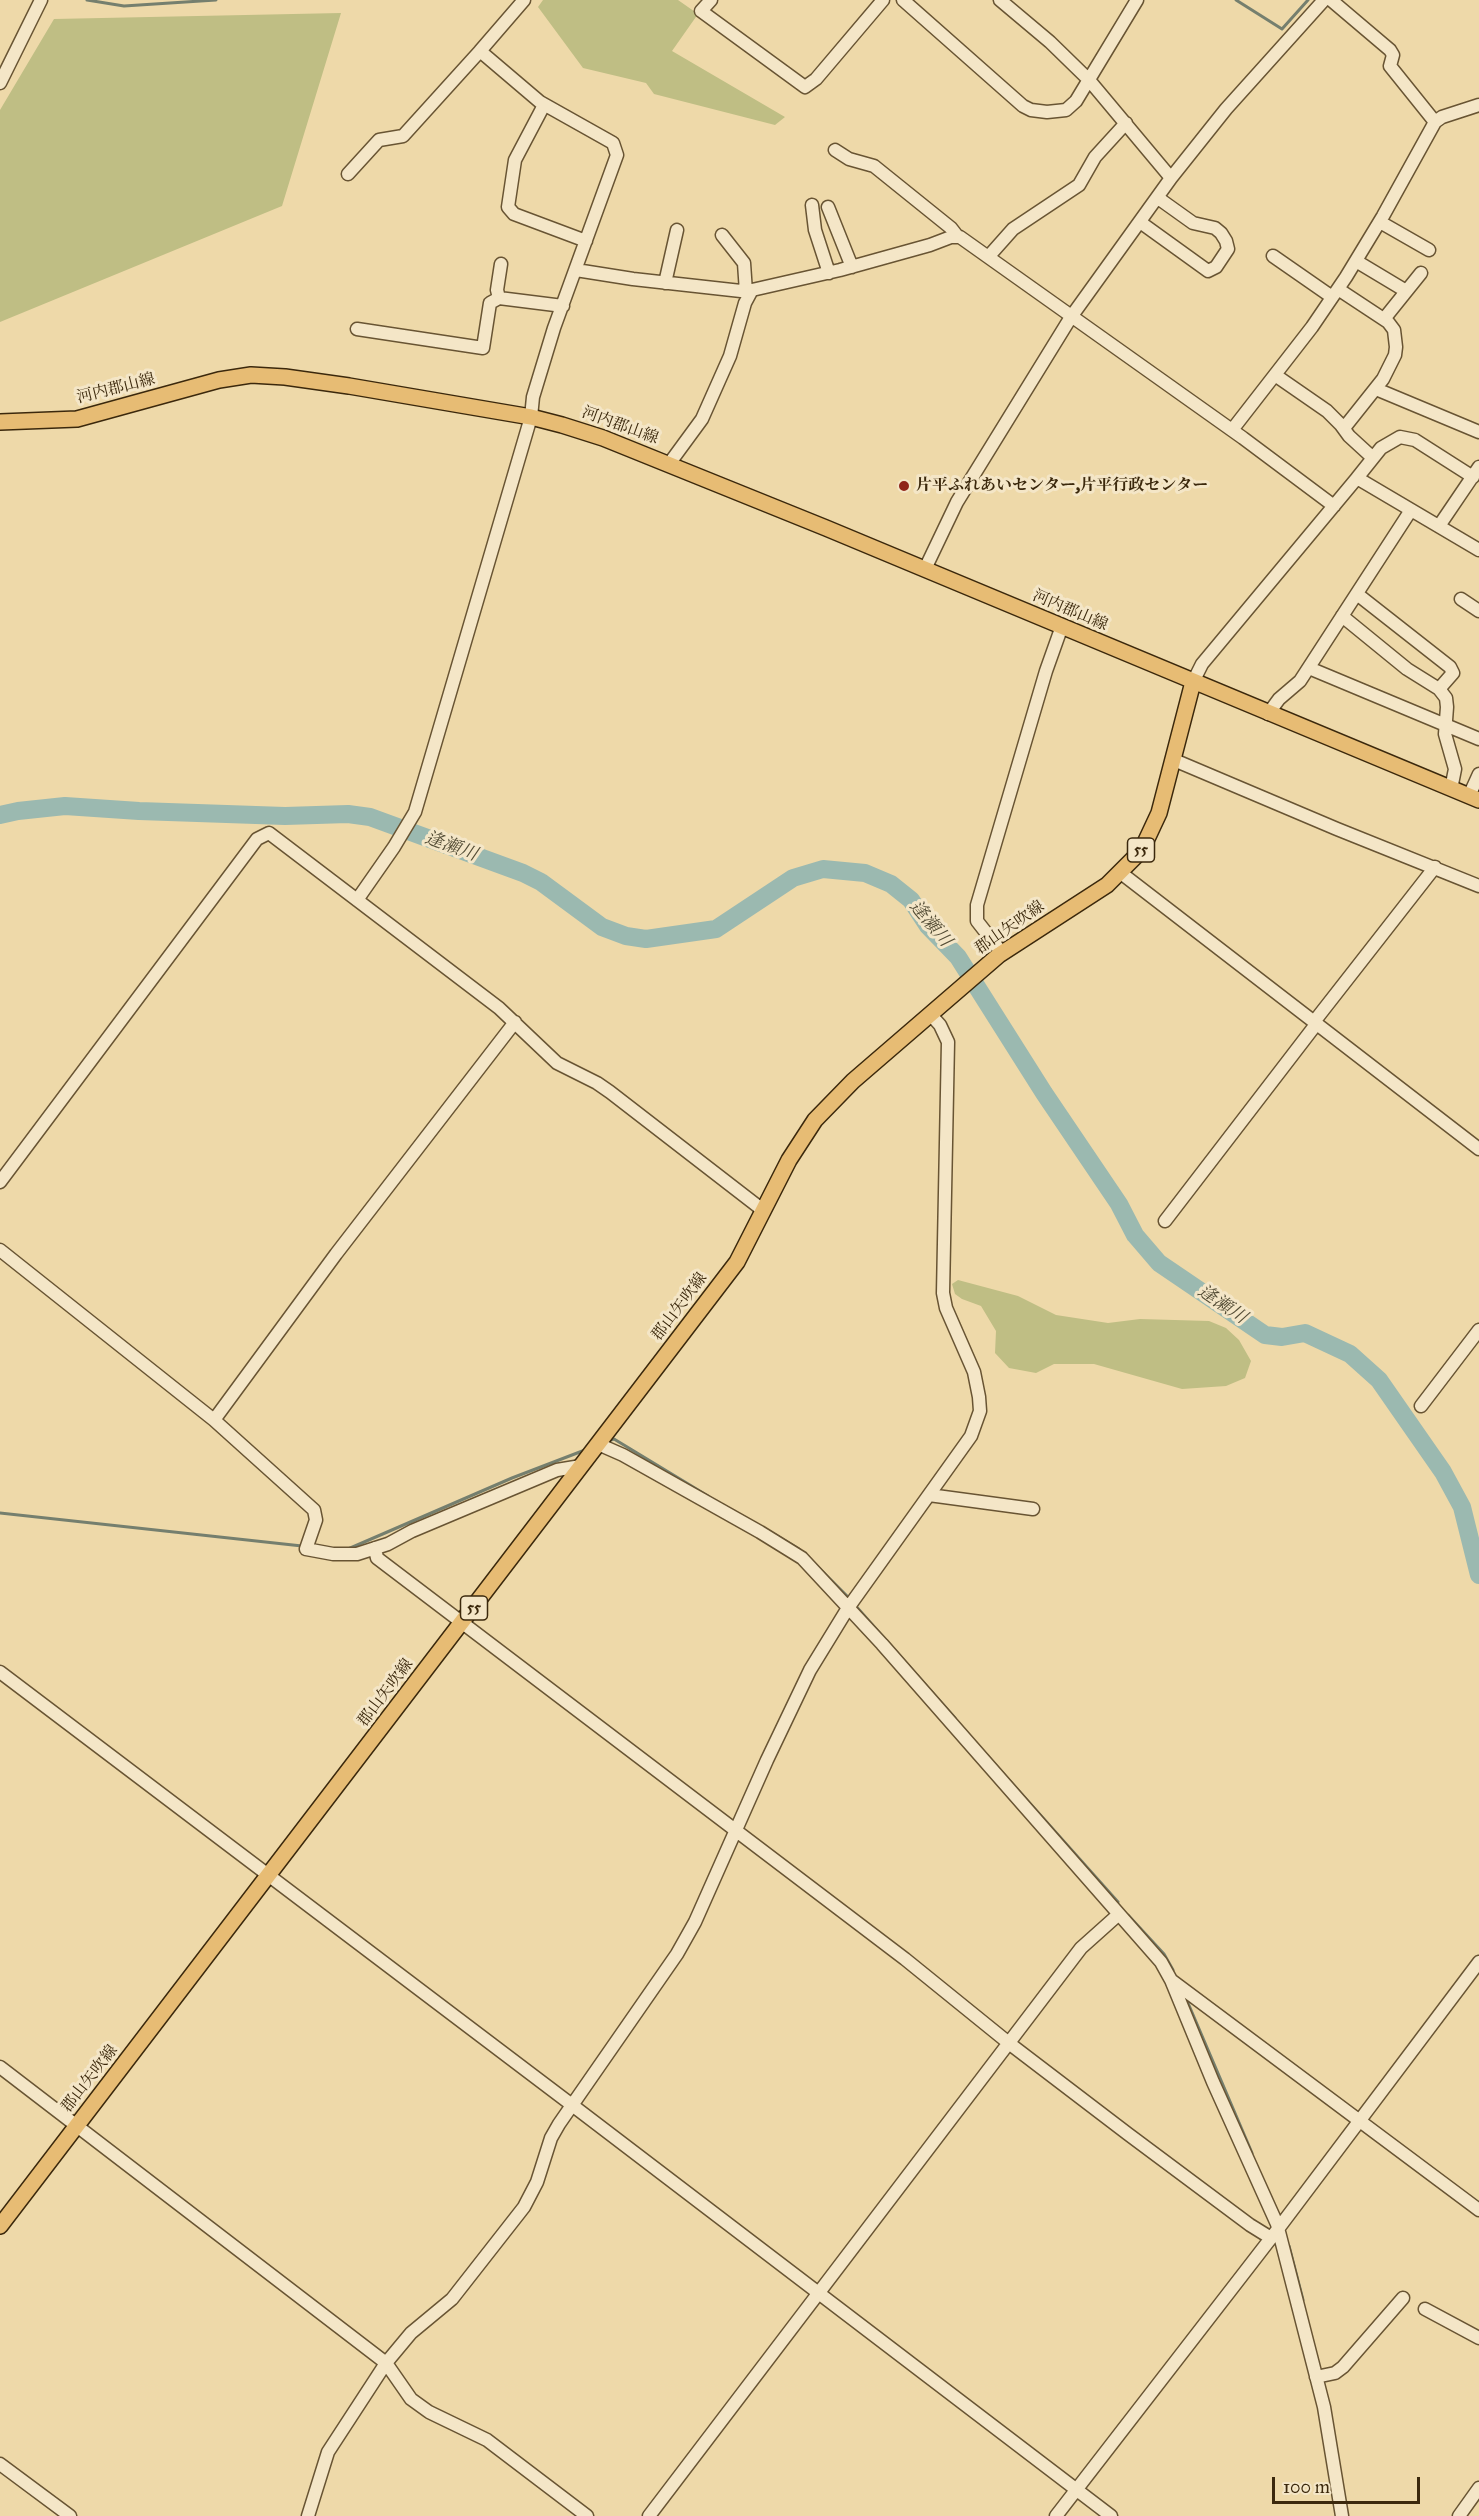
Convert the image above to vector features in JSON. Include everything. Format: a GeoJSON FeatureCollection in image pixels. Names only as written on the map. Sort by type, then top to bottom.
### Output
{"type":"FeatureCollection","features":[{"type":"Feature","properties":{"kind":"main road","name":"河内郡山線"},"geometry":{"type":"LineString","coordinates":[[1,419],[77,418],[219,380],[251,375],[285,377],[349,386],[531,417],[603,438],[669,464],[1193,682]]}},
{"type":"Feature","properties":{"kind":"main road"},"geometry":{"type":"LineString","coordinates":[[1193,682],[1474,798]]}},
{"type":"Feature","properties":{"kind":"main road","name":"郡山矢吹線"},"geometry":{"type":"LineString","coordinates":[[0,2226],[737,1262],[800,1141],[816,1120],[853,1081],[1001,954],[1038,927],[1092,895],[1121,873],[1138,854],[1152,830],[1174,760],[1193,682]]}},
{"type":"Feature","properties":{"kind":"street"},"geometry":{"type":"LineString","coordinates":[[0,83],[41,0]]}},
{"type":"Feature","properties":{"kind":"street"},"geometry":{"type":"LineString","coordinates":[[348,174],[379,140],[403,136],[524,0]]}},
{"type":"Feature","properties":{"kind":"street"},"geometry":{"type":"LineString","coordinates":[[711,0],[701,11],[805,87],[816,79],[883,0]]}},
{"type":"Feature","properties":{"kind":"street"},"geometry":{"type":"LineString","coordinates":[[903,0],[1023,106],[1031,110],[1047,112],[1066,110],[1077,101],[1137,0]]}},
{"type":"Feature","properties":{"kind":"street"},"geometry":{"type":"LineString","coordinates":[[1000,0],[1050,42],[1089,80],[1171,178]]}},
{"type":"Feature","properties":{"kind":"street"},"geometry":{"type":"LineString","coordinates":[[925,569],[957,502],[1071,317],[1171,178],[1226,108],[1324,0]]}},
{"type":"Feature","properties":{"kind":"street"},"geometry":{"type":"LineString","coordinates":[[1330,0],[1390,50],[1393,55],[1390,66],[1435,122]]}},
{"type":"Feature","properties":{"kind":"street"},"geometry":{"type":"LineString","coordinates":[[357,900],[394,848],[415,812],[531,417],[533,398],[562,306],[615,161],[616,148],[613,143],[544,105],[480,51]]}},
{"type":"Feature","properties":{"kind":"street"},"geometry":{"type":"LineString","coordinates":[[544,105],[515,160],[507,205],[514,214],[586,241]]}},
{"type":"Feature","properties":{"kind":"street"},"geometry":{"type":"LineString","coordinates":[[1232,430],[1335,293],[1380,222],[1435,122],[1442,117],[1479,105]]}},
{"type":"Feature","properties":{"kind":"street"},"geometry":{"type":"LineString","coordinates":[[989,256],[1013,229],[1079,185],[1095,157],[1126,123]]}},
{"type":"Feature","properties":{"kind":"street"},"geometry":{"type":"LineString","coordinates":[[835,150],[849,159],[874,166],[951,228],[958,237]]}},
{"type":"Feature","properties":{"kind":"street"},"geometry":{"type":"LineString","coordinates":[[1140,222],[1208,271],[1216,267],[1228,249],[1221,233],[1215,228],[1193,223],[1158,198]]}},
{"type":"Feature","properties":{"kind":"street"},"geometry":{"type":"LineString","coordinates":[[812,205],[815,230],[829,273]]}},
{"type":"Feature","properties":{"kind":"street"},"geometry":{"type":"LineString","coordinates":[[828,207],[852,267]]}},
{"type":"Feature","properties":{"kind":"street"},"geometry":{"type":"LineString","coordinates":[[1380,222],[1429,250]]}},
{"type":"Feature","properties":{"kind":"street"},"geometry":{"type":"LineString","coordinates":[[665,283],[677,230]]}},
{"type":"Feature","properties":{"kind":"street"},"geometry":{"type":"LineString","coordinates":[[669,464],[702,419],[732,350],[748,292],[744,263],[722,235]]}},
{"type":"Feature","properties":{"kind":"street"},"geometry":{"type":"LineString","coordinates":[[576,270],[748,292],[763,286],[852,267],[951,237],[958,237],[968,241],[989,256],[1334,506]]}},
{"type":"Feature","properties":{"kind":"street"},"geometry":{"type":"LineString","coordinates":[[1274,256],[1384,319],[1394,330],[1396,351],[1383,379],[1344,428]]}},
{"type":"Feature","properties":{"kind":"street"},"geometry":{"type":"LineString","coordinates":[[1356,261],[1406,291]]}},
{"type":"Feature","properties":{"kind":"street"},"geometry":{"type":"LineString","coordinates":[[499,298],[497,290],[501,264]]}},
{"type":"Feature","properties":{"kind":"street"},"geometry":{"type":"LineString","coordinates":[[1384,319],[1421,273]]}},
{"type":"Feature","properties":{"kind":"street"},"geometry":{"type":"LineString","coordinates":[[357,329],[483,348],[490,303],[499,298],[562,306]]}},
{"type":"Feature","properties":{"kind":"street"},"geometry":{"type":"LineString","coordinates":[[1275,375],[1320,406],[1372,458]]}},
{"type":"Feature","properties":{"kind":"street"},"geometry":{"type":"LineString","coordinates":[[1376,389],[1479,432]]}},
{"type":"Feature","properties":{"kind":"street"},"geometry":{"type":"LineString","coordinates":[[1193,682],[1207,658],[1372,458],[1393,440],[1407,437],[1476,472],[1439,526]]}},
{"type":"Feature","properties":{"kind":"street"},"geometry":{"type":"LineString","coordinates":[[1357,478],[1479,550]]}},
{"type":"Feature","properties":{"kind":"street"},"geometry":{"type":"LineString","coordinates":[[1268,714],[1279,699],[1294,688],[1309,668],[1411,510]]}},
{"type":"Feature","properties":{"kind":"street"},"geometry":{"type":"LineString","coordinates":[[1357,594],[1450,667],[1453,673],[1439,689]]}},
{"type":"Feature","properties":{"kind":"street"},"geometry":{"type":"LineString","coordinates":[[1461,599],[1479,610]]}},
{"type":"Feature","properties":{"kind":"street"},"geometry":{"type":"LineString","coordinates":[[1342,616],[1407,669],[1439,689],[1447,702],[1445,734],[1455,769],[1451,789]]}},
{"type":"Feature","properties":{"kind":"street"},"geometry":{"type":"LineString","coordinates":[[1001,954],[977,921],[978,905],[1046,671],[1062,626]]}},
{"type":"Feature","properties":{"kind":"street"},"geometry":{"type":"LineString","coordinates":[[1309,668],[1479,739]]}},
{"type":"Feature","properties":{"kind":"street"},"geometry":{"type":"LineString","coordinates":[[1174,760],[1479,886]]}},
{"type":"Feature","properties":{"kind":"street"},"geometry":{"type":"LineString","coordinates":[[1474,798],[1479,774]]}},
{"type":"Feature","properties":{"kind":"street"},"geometry":{"type":"LineString","coordinates":[[0,1182],[260,836],[269,833],[515,1022],[556,1063],[610,1092],[764,1210]]}},
{"type":"Feature","properties":{"kind":"street"},"geometry":{"type":"LineString","coordinates":[[1165,1221],[1316,1024],[1317,1018],[1435,867]]}},
{"type":"Feature","properties":{"kind":"street"},"geometry":{"type":"LineString","coordinates":[[1121,873],[1479,1149]]}},
{"type":"Feature","properties":{"kind":"street"},"geometry":{"type":"LineString","coordinates":[[308,2516],[328,2452],[386,2362],[411,2333],[453,2299],[524,2207],[537,2182],[551,2138],[572,2104],[677,1954],[695,1922],[810,1670],[848,1608],[971,1436],[980,1411],[974,1372],[946,1308],[943,1293],[948,1042],[940,1025],[930,1014]]}},
{"type":"Feature","properties":{"kind":"street"},"geometry":{"type":"LineString","coordinates":[[214,1420],[336,1254],[515,1022]]}},
{"type":"Feature","properties":{"kind":"street"},"geometry":{"type":"LineString","coordinates":[[0,1250],[214,1420],[314,1510],[316,1520],[306,1549],[348,1555],[375,1548],[557,1470],[581,1466]]}},
{"type":"Feature","properties":{"kind":"street"},"geometry":{"type":"LineString","coordinates":[[1421,1406],[1479,1330]]}},
{"type":"Feature","properties":{"kind":"street"},"geometry":{"type":"LineString","coordinates":[[598,1444],[623,1455],[802,1558],[1157,1957],[1172,1980],[1275,2234],[1324,2407],[1342,2516]]}},
{"type":"Feature","properties":{"kind":"street"},"geometry":{"type":"LineString","coordinates":[[929,1495],[1033,1509]]}},
{"type":"Feature","properties":{"kind":"street"},"geometry":{"type":"LineString","coordinates":[[375,1548],[377,1558],[905,1959],[1010,2044],[1250,2225],[1275,2234]]}},
{"type":"Feature","properties":{"kind":"street"},"geometry":{"type":"LineString","coordinates":[[0,1672],[268,1877],[572,2104],[1111,2516]]}},
{"type":"Feature","properties":{"kind":"street"},"geometry":{"type":"LineString","coordinates":[[649,2516],[1081,1948],[1119,1914]]}},
{"type":"Feature","properties":{"kind":"street"},"geometry":{"type":"LineString","coordinates":[[1056,2516],[1275,2234],[1358,2120],[1479,1962]]}},
{"type":"Feature","properties":{"kind":"street"},"geometry":{"type":"LineString","coordinates":[[1172,1980],[1479,2210]]}},
{"type":"Feature","properties":{"kind":"street"},"geometry":{"type":"LineString","coordinates":[[0,2067],[386,2362],[411,2399],[429,2412],[487,2440],[587,2516]]}},
{"type":"Feature","properties":{"kind":"street"},"geometry":{"type":"LineString","coordinates":[[1316,2377],[1335,2373],[1343,2367],[1403,2298]]}},
{"type":"Feature","properties":{"kind":"street"},"geometry":{"type":"LineString","coordinates":[[1425,2309],[1479,2338]]}},
{"type":"Feature","properties":{"kind":"street"},"geometry":{"type":"LineString","coordinates":[[0,2464],[70,2516]]}},
{"type":"Feature","properties":{"kind":"street"},"geometry":{"type":"LineString","coordinates":[[1459,2516],[1479,2488]]}},
{"type":"Feature","properties":{"kind":"shaded area"},"geometry":{"type":"Polygon","coordinates":[[[543,0],[678,0],[698,14],[672,51],[785,117],[775,125],[654,94],[646,83],[583,68],[538,7],[543,0]]]}},
{"type":"Feature","properties":{"kind":"shaded area"},"geometry":{"type":"Polygon","coordinates":[[[341,13],[282,206],[0,322],[0,110],[54,19],[341,13]]]}},
{"type":"Feature","properties":{"kind":"shaded area"},"geometry":{"type":"Polygon","coordinates":[[[958,1280],[1018,1296],[1056,1315],[1108,1323],[1140,1319],[1209,1321],[1226,1328],[1239,1340],[1251,1361],[1245,1378],[1226,1386],[1182,1389],[1094,1364],[1054,1364],[1036,1373],[1009,1368],[995,1353],[996,1331],[981,1306],[955,1294],[952,1284],[958,1280]]]}},
{"type":"Feature","properties":{"kind":"waterway"},"geometry":{"type":"LineString","coordinates":[[87,0],[124,6],[216,0]]}},
{"type":"Feature","properties":{"kind":"waterway"},"geometry":{"type":"LineString","coordinates":[[1236,0],[1282,29],[1308,0]]}},
{"type":"Feature","properties":{"kind":"waterway","name":"逢瀬川"},"geometry":{"type":"LineString","coordinates":[[0,815],[65,806],[139,811],[285,816],[348,814],[370,817],[523,873],[541,882],[602,927],[626,936],[646,939],[716,929],[793,878],[823,869],[865,873],[891,884],[911,900],[928,926],[958,957],[1044,1093],[1119,1204],[1135,1235],[1159,1263],[1265,1335],[1282,1337],[1305,1333],[1350,1354],[1379,1380],[1443,1472],[1462,1507],[1479,1575]]}},
{"type":"Feature","properties":{"kind":"waterway"},"geometry":{"type":"LineString","coordinates":[[608,1441],[614,1439],[708,1496]]}},
{"type":"Feature","properties":{"kind":"waterway"},"geometry":{"type":"LineString","coordinates":[[348,1549],[512,1478],[585,1450]]}},
{"type":"Feature","properties":{"kind":"waterway"},"geometry":{"type":"LineString","coordinates":[[0,1513],[302,1546]]}},
{"type":"Feature","properties":{"kind":"waterway"},"geometry":{"type":"LineString","coordinates":[[774,1534],[799,1549]]}},
{"type":"Feature","properties":{"kind":"waterway"},"geometry":{"type":"LineString","coordinates":[[806,1555],[850,1599]]}},
{"type":"Feature","properties":{"kind":"waterway"},"geometry":{"type":"LineString","coordinates":[[854,1604],[955,1718]]}},
{"type":"Feature","properties":{"kind":"waterway"},"geometry":{"type":"LineString","coordinates":[[985,1753],[1118,1902]]}},
{"type":"Feature","properties":{"kind":"waterway"},"geometry":{"type":"LineString","coordinates":[[1128,1915],[1164,1954],[1173,1970]]}},
{"type":"Feature","properties":{"kind":"waterway"},"geometry":{"type":"LineString","coordinates":[[1185,1996],[1252,2153]]}},
{"type":"Feature","properties":{"kind":"waterway"},"geometry":{"type":"LineString","coordinates":[[1289,2246],[1303,2300]]}},
{"type":"Feature","properties":{"kind":"place","name":"片平ふれあいセンター,片平行政センター"},"geometry":{"type":"Point","coordinates":[904,486]}}]}
